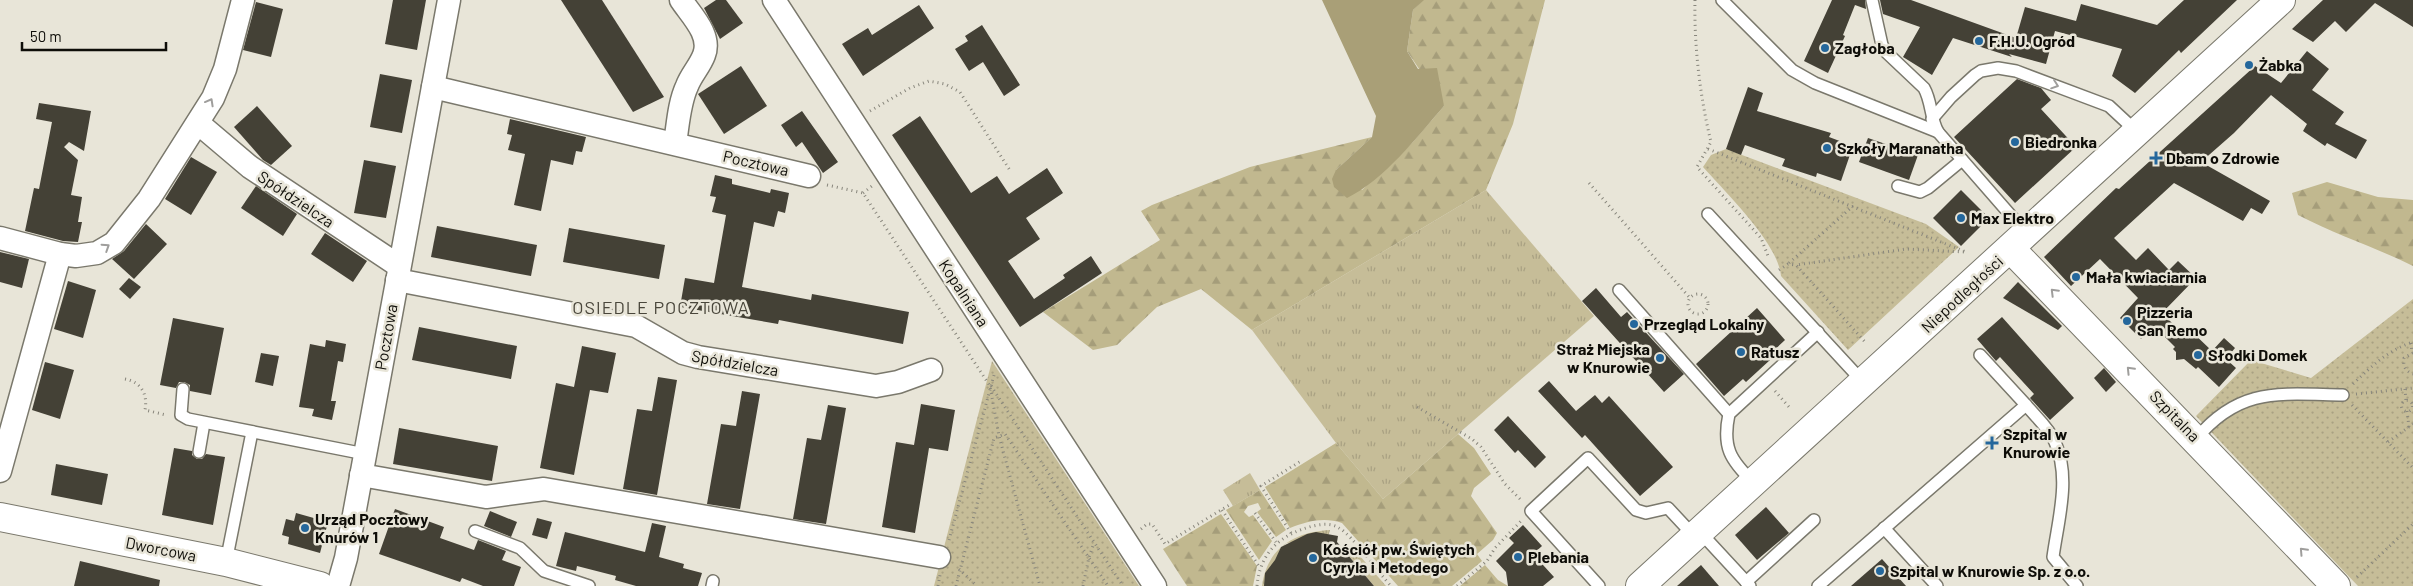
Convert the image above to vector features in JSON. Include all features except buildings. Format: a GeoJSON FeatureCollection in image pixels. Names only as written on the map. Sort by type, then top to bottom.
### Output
{"type":"FeatureCollection","features":[{"type":"Feature","properties":{"kind":"main road","name":"Niepodległości"},"geometry":{"type":"LineString","coordinates":[[1640,586],[2019,242],[2281,0]]}},
{"type":"Feature","properties":{"kind":"main road","name":"Szpitalna"},"geometry":{"type":"LineString","coordinates":[[2019,242],[2196,439],[2345,583]]}},
{"type":"Feature","properties":{"kind":"main road","name":"Dworcowa"},"geometry":{"type":"LineString","coordinates":[[0,517],[226,562],[320,586]]}},
{"type":"Feature","properties":{"kind":"street"},"geometry":{"type":"LineString","coordinates":[[0,238],[60,254],[90,255],[114,243],[149,199],[198,123],[222,78],[243,0]]}},
{"type":"Feature","properties":{"kind":"street","name":"Pocztowa"},"geometry":{"type":"LineString","coordinates":[[338,586],[346,558],[449,0]]}},
{"type":"Feature","properties":{"kind":"street"},"geometry":{"type":"LineString","coordinates":[[675,143],[686,89],[703,58],[706,48],[706,39],[681,0]]}},
{"type":"Feature","properties":{"kind":"street","name":"Kopalniana"},"geometry":{"type":"LineString","coordinates":[[774,0],[1155,586]]}},
{"type":"Feature","properties":{"kind":"street","name":"Pocztowa"},"geometry":{"type":"LineString","coordinates":[[433,87],[809,176]]}},
{"type":"Feature","properties":{"kind":"street","name":"Spółdzielcza"},"geometry":{"type":"LineString","coordinates":[[198,123],[250,167],[398,273],[636,326],[684,354],[698,358],[876,386],[931,370]]}},
{"type":"Feature","properties":{"kind":"street"},"geometry":{"type":"LineString","coordinates":[[0,471],[60,254]]}},
{"type":"Feature","properties":{"kind":"street"},"geometry":{"type":"LineString","coordinates":[[363,465],[486,497],[544,489],[943,558]]}},
{"type":"Feature","properties":{"kind":"lane"},"geometry":{"type":"LineString","coordinates":[[1722,0],[1792,70],[1815,82],[1938,132]]}},
{"type":"Feature","properties":{"kind":"lane"},"geometry":{"type":"LineString","coordinates":[[1872,0],[1882,45],[1924,88],[1928,96],[1932,119],[1938,132],[1962,160],[2019,242]]}},
{"type":"Feature","properties":{"kind":"lane"},"geometry":{"type":"LineString","coordinates":[[1932,119],[1951,97],[1981,71],[1998,68],[2009,69],[2109,106],[2137,132]]}},
{"type":"Feature","properties":{"kind":"lane"},"geometry":{"type":"LineString","coordinates":[[1898,186],[1920,192],[1928,188],[1962,160]]}},
{"type":"Feature","properties":{"kind":"lane"},"geometry":{"type":"LineString","coordinates":[[1708,214],[1864,383]]}},
{"type":"Feature","properties":{"kind":"lane"},"geometry":{"type":"LineString","coordinates":[[1619,290],[1729,414]]}},
{"type":"Feature","properties":{"kind":"lane"},"geometry":{"type":"LineString","coordinates":[[1754,483],[1735,463],[1726,448],[1726,429],[1729,414],[1818,332]]}},
{"type":"Feature","properties":{"kind":"lane"},"geometry":{"type":"LineString","coordinates":[[1980,355],[2049,431],[2060,456],[2063,484],[2053,557],[2077,586]]}},
{"type":"Feature","properties":{"kind":"lane"},"geometry":{"type":"LineString","coordinates":[[183,390],[181,415],[188,419],[252,432],[363,465]]}},
{"type":"Feature","properties":{"kind":"lane"},"geometry":{"type":"LineString","coordinates":[[2196,439],[2233,405],[2247,399],[2297,395],[2343,396]]}},
{"type":"Feature","properties":{"kind":"lane"},"geometry":{"type":"LineString","coordinates":[[1818,586],[2026,405]]}},
{"type":"Feature","properties":{"kind":"lane"},"geometry":{"type":"LineString","coordinates":[[199,452],[204,423]]}},
{"type":"Feature","properties":{"kind":"lane"},"geometry":{"type":"LineString","coordinates":[[226,562],[252,432]]}},
{"type":"Feature","properties":{"kind":"lane"},"geometry":{"type":"LineString","coordinates":[[1599,586],[1531,511],[1588,458],[1636,510],[1646,513],[1668,508],[1698,534],[1748,584],[1814,520]]}},
{"type":"Feature","properties":{"kind":"lane"},"geometry":{"type":"LineString","coordinates":[[1884,528],[1936,586]]}},
{"type":"Feature","properties":{"kind":"lane"},"geometry":{"type":"LineString","coordinates":[[475,531],[520,548],[544,571],[589,586]]}},
{"type":"Feature","properties":{"kind":"path"},"geometry":{"type":"LineString","coordinates":[[1695,0],[1698,60],[1711,142],[1698,167],[1761,238],[1768,255],[1778,270],[1788,264],[1853,206]]}},
{"type":"Feature","properties":{"kind":"path"},"geometry":{"type":"LineString","coordinates":[[852,122],[910,88],[929,81],[945,84],[960,92],[1011,172]]}},
{"type":"Feature","properties":{"kind":"path"},"geometry":{"type":"LineString","coordinates":[[1708,149],[1966,252],[1906,249],[1796,265],[1788,264]]}},
{"type":"Feature","properties":{"kind":"path"},"geometry":{"type":"LineString","coordinates":[[809,176],[820,183],[863,193],[1123,586]]}},
{"type":"Feature","properties":{"kind":"path"},"geometry":{"type":"LineString","coordinates":[[1589,183],[1690,298]]}},
{"type":"Feature","properties":{"kind":"path"},"geometry":{"type":"LineString","coordinates":[[1796,265],[1865,342]]}},
{"type":"Feature","properties":{"kind":"path"},"geometry":{"type":"LineString","coordinates":[[1698,294],[1705,297],[1708,304],[1706,312],[1698,315],[1691,312],[1688,305],[1690,298],[1698,294]]}},
{"type":"Feature","properties":{"kind":"path"},"geometry":{"type":"LineString","coordinates":[[2343,396],[2382,356],[2412,342],[2413,353],[2404,358],[2404,365],[2407,371],[2413,374]]}},
{"type":"Feature","properties":{"kind":"path"},"geometry":{"type":"LineString","coordinates":[[125,379],[134,381],[143,390],[146,400],[145,410],[173,416],[181,415]]}},
{"type":"Feature","properties":{"kind":"path"},"geometry":{"type":"LineString","coordinates":[[990,386],[999,436],[1040,586]]}},
{"type":"Feature","properties":{"kind":"path"},"geometry":{"type":"LineString","coordinates":[[938,586],[943,558],[990,386]]}},
{"type":"Feature","properties":{"kind":"path"},"geometry":{"type":"LineString","coordinates":[[2343,396],[2413,388]]}},
{"type":"Feature","properties":{"kind":"path"},"geometry":{"type":"LineString","coordinates":[[2405,389],[2406,401],[2403,402],[2402,408],[2407,412]]}},
{"type":"Feature","properties":{"kind":"path"},"geometry":{"type":"LineString","coordinates":[[2343,396],[2413,468]]}},
{"type":"Feature","properties":{"kind":"path"},"geometry":{"type":"LineString","coordinates":[[2406,401],[2412,405],[2407,412],[2409,427]]}},
{"type":"Feature","properties":{"kind":"path"},"geometry":{"type":"LineString","coordinates":[[1417,407],[1472,439],[1481,447],[1505,484],[1531,511],[1495,548],[1487,561],[1457,586]]}},
{"type":"Feature","properties":{"kind":"path"},"geometry":{"type":"LineString","coordinates":[[2388,442],[2413,424]]}},
{"type":"Feature","properties":{"kind":"path"},"geometry":{"type":"LineString","coordinates":[[956,586],[994,438],[1005,434],[1108,586]]}},
{"type":"Feature","properties":{"kind":"path"},"geometry":{"type":"LineString","coordinates":[[1291,533],[1262,486],[1301,462]]}},
{"type":"Feature","properties":{"kind":"path"},"geometry":{"type":"LineString","coordinates":[[1140,530],[1147,524],[1152,524],[1165,544],[1231,504]]}},
{"type":"Feature","properties":{"kind":"path"},"geometry":{"type":"LineString","coordinates":[[1222,510],[1260,568]]}},
{"type":"Feature","properties":{"kind":"path"},"geometry":{"type":"LineString","coordinates":[[1255,513],[1276,542]]}},
{"type":"Feature","properties":{"kind":"path"},"geometry":{"type":"LineString","coordinates":[[1257,586],[1260,568],[1265,556],[1276,542],[1291,533],[1327,524],[1342,529],[1391,586]]}},
{"type":"Feature","properties":{"kind":"path"},"geometry":{"type":"LineString","coordinates":[[2345,583],[2413,524]]}},
{"type":"Feature","properties":{"kind":"path"},"geometry":{"type":"LineString","coordinates":[[1083,586],[1094,543]]}},
{"type":"Feature","properties":{"kind":"path"},"geometry":{"type":"LineString","coordinates":[[960,570],[977,586]]}},
{"type":"Feature","properties":{"kind":"green space"},"geometry":{"type":"Polygon","coordinates":[[[1423,0],[1545,0],[1513,124],[1486,190],[1252,330],[1201,289],[1157,307],[1117,345],[1093,350],[1043,312],[1160,240],[1141,211],[1250,167],[1372,137],[1336,170],[1362,190],[1412,143],[1444,106],[1407,51],[1413,10],[1423,0]]]}},
{"type":"Feature","properties":{"kind":"green space"},"geometry":{"type":"Polygon","coordinates":[[[1726,149],[1926,224],[1959,247],[1848,350],[1781,276],[1778,263],[1761,234],[1750,219],[1703,167],[1711,155],[1726,149]]]}},
{"type":"Feature","properties":{"kind":"green space"},"geometry":{"type":"Polygon","coordinates":[[[2327,182],[2378,197],[2413,200],[2413,266],[2298,215],[2292,193],[2327,182]]]}},
{"type":"Feature","properties":{"kind":"green space"},"geometry":{"type":"Polygon","coordinates":[[[1486,190],[1594,316],[1383,499],[1336,443],[1252,330],[1486,190]]]}},
{"type":"Feature","properties":{"kind":"green space"},"geometry":{"type":"Polygon","coordinates":[[[2413,299],[2413,586],[2358,586],[2196,416],[2251,360],[2311,378],[2413,299]]]}},
{"type":"Feature","properties":{"kind":"green space"},"geometry":{"type":"Polygon","coordinates":[[[992,361],[1139,586],[934,586],[992,361]]]}},
{"type":"Feature","properties":{"kind":"green space"},"geometry":{"type":"Polygon","coordinates":[[[1458,434],[1474,448],[1491,474],[1474,488],[1471,496],[1497,533],[1493,540],[1477,554],[1482,561],[1452,586],[1398,586],[1342,523],[1329,520],[1316,521],[1290,528],[1265,487],[1336,443],[1383,499],[1458,434]]]}},
{"type":"Feature","properties":{"kind":"green space"},"geometry":{"type":"Polygon","coordinates":[[[1250,473],[1260,490],[1233,506],[1223,490],[1250,473]]]}},
{"type":"Feature","properties":{"kind":"green space"},"geometry":{"type":"Polygon","coordinates":[[[1260,490],[1286,530],[1276,537],[1257,512],[1261,509],[1258,503],[1248,506],[1244,512],[1249,517],[1253,515],[1272,541],[1259,560],[1226,510],[1260,490]]]}},
{"type":"Feature","properties":{"kind":"green space"},"geometry":{"type":"Polygon","coordinates":[[[1221,514],[1257,566],[1253,586],[1187,586],[1163,549],[1221,514]]]}},
{"type":"Feature","properties":{"kind":"green space"},"geometry":{"type":"Polygon","coordinates":[[[1330,530],[1328,537],[1283,545],[1305,534],[1330,530]]]}},
{"type":"Feature","properties":{"kind":"green space"},"geometry":{"type":"Polygon","coordinates":[[[1281,548],[1275,563],[1265,573],[1270,562],[1281,548]]]}},
{"type":"Feature","properties":{"kind":"green space"},"geometry":{"type":"Polygon","coordinates":[[[1344,550],[1360,556],[1386,586],[1374,586],[1344,550]]]}},
{"type":"Feature","properties":{"kind":"green space"},"geometry":{"type":"Polygon","coordinates":[[[1485,565],[1498,580],[1508,586],[1460,586],[1485,565]]]}},
{"type":"Feature","properties":{"kind":"green space"},"geometry":{"type":"Polygon","coordinates":[[[1265,573],[1265,586],[1262,586],[1265,573]]]}},
{"type":"Feature","properties":{"kind":"shaded area"},"geometry":{"type":"Polygon","coordinates":[[[1322,0],[1424,0],[1413,10],[1407,51],[1418,69],[1437,68],[1444,106],[1387,169],[1361,190],[1347,198],[1334,187],[1332,179],[1336,170],[1372,137],[1376,116],[1322,0]]]}},
{"type":"Feature","properties":{"kind":"place","name":"F.H.U. Ogród"},"geometry":{"type":"Point","coordinates":[1979,41]}},
{"type":"Feature","properties":{"kind":"place","name":"Zagłoba"},"geometry":{"type":"Point","coordinates":[1825,48]}},
{"type":"Feature","properties":{"kind":"place","name":"Żabka"},"geometry":{"type":"Point","coordinates":[2249,65]}},
{"type":"Feature","properties":{"kind":"place","name":"Biedronka"},"geometry":{"type":"Point","coordinates":[2015,142]}},
{"type":"Feature","properties":{"kind":"place","name":"Szkoły Maranatha"},"geometry":{"type":"Point","coordinates":[1827,148]}},
{"type":"Feature","properties":{"kind":"place","name":"Dbam o Zdrowie"},"geometry":{"type":"Point","coordinates":[2156,158]}},
{"type":"Feature","properties":{"kind":"place","name":"Max Elektro"},"geometry":{"type":"Point","coordinates":[1961,218]}},
{"type":"Feature","properties":{"kind":"place","name":"Mała kwiaciarnia"},"geometry":{"type":"Point","coordinates":[2076,277]}},
{"type":"Feature","properties":{"kind":"place","name":"Pizzeria San Remo"},"geometry":{"type":"Point","coordinates":[2127,321]}},
{"type":"Feature","properties":{"kind":"place","name":"Przegląd Lokalny"},"geometry":{"type":"Point","coordinates":[1634,324]}},
{"type":"Feature","properties":{"kind":"place","name":"Ratusz"},"geometry":{"type":"Point","coordinates":[1741,352]}},
{"type":"Feature","properties":{"kind":"place","name":"Słodki Domek"},"geometry":{"type":"Point","coordinates":[2198,355]}},
{"type":"Feature","properties":{"kind":"place","name":"Straż Miejska w Knurowie"},"geometry":{"type":"Point","coordinates":[1660,358]}},
{"type":"Feature","properties":{"kind":"place","name":"Szpital w Knurowie"},"geometry":{"type":"Point","coordinates":[1992,443]}},
{"type":"Feature","properties":{"kind":"place","name":"Urząd Pocztowy Knurów 1"},"geometry":{"type":"Point","coordinates":[305,528]}},
{"type":"Feature","properties":{"kind":"place","name":"Plebania"},"geometry":{"type":"Point","coordinates":[1518,557]}},
{"type":"Feature","properties":{"kind":"place","name":"Kościół pw. Świętych Cyryla i Metodego"},"geometry":{"type":"Point","coordinates":[1313,558]}},
{"type":"Feature","properties":{"kind":"place","name":"Szpital w Knurowie Sp. z o.o."},"geometry":{"type":"Point","coordinates":[1880,571]}},
{"type":"Feature","properties":{"kind":"district","name":"OSIEDLE POCZTOWA"},"geometry":{"type":"Point","coordinates":[661,308]}}]}
